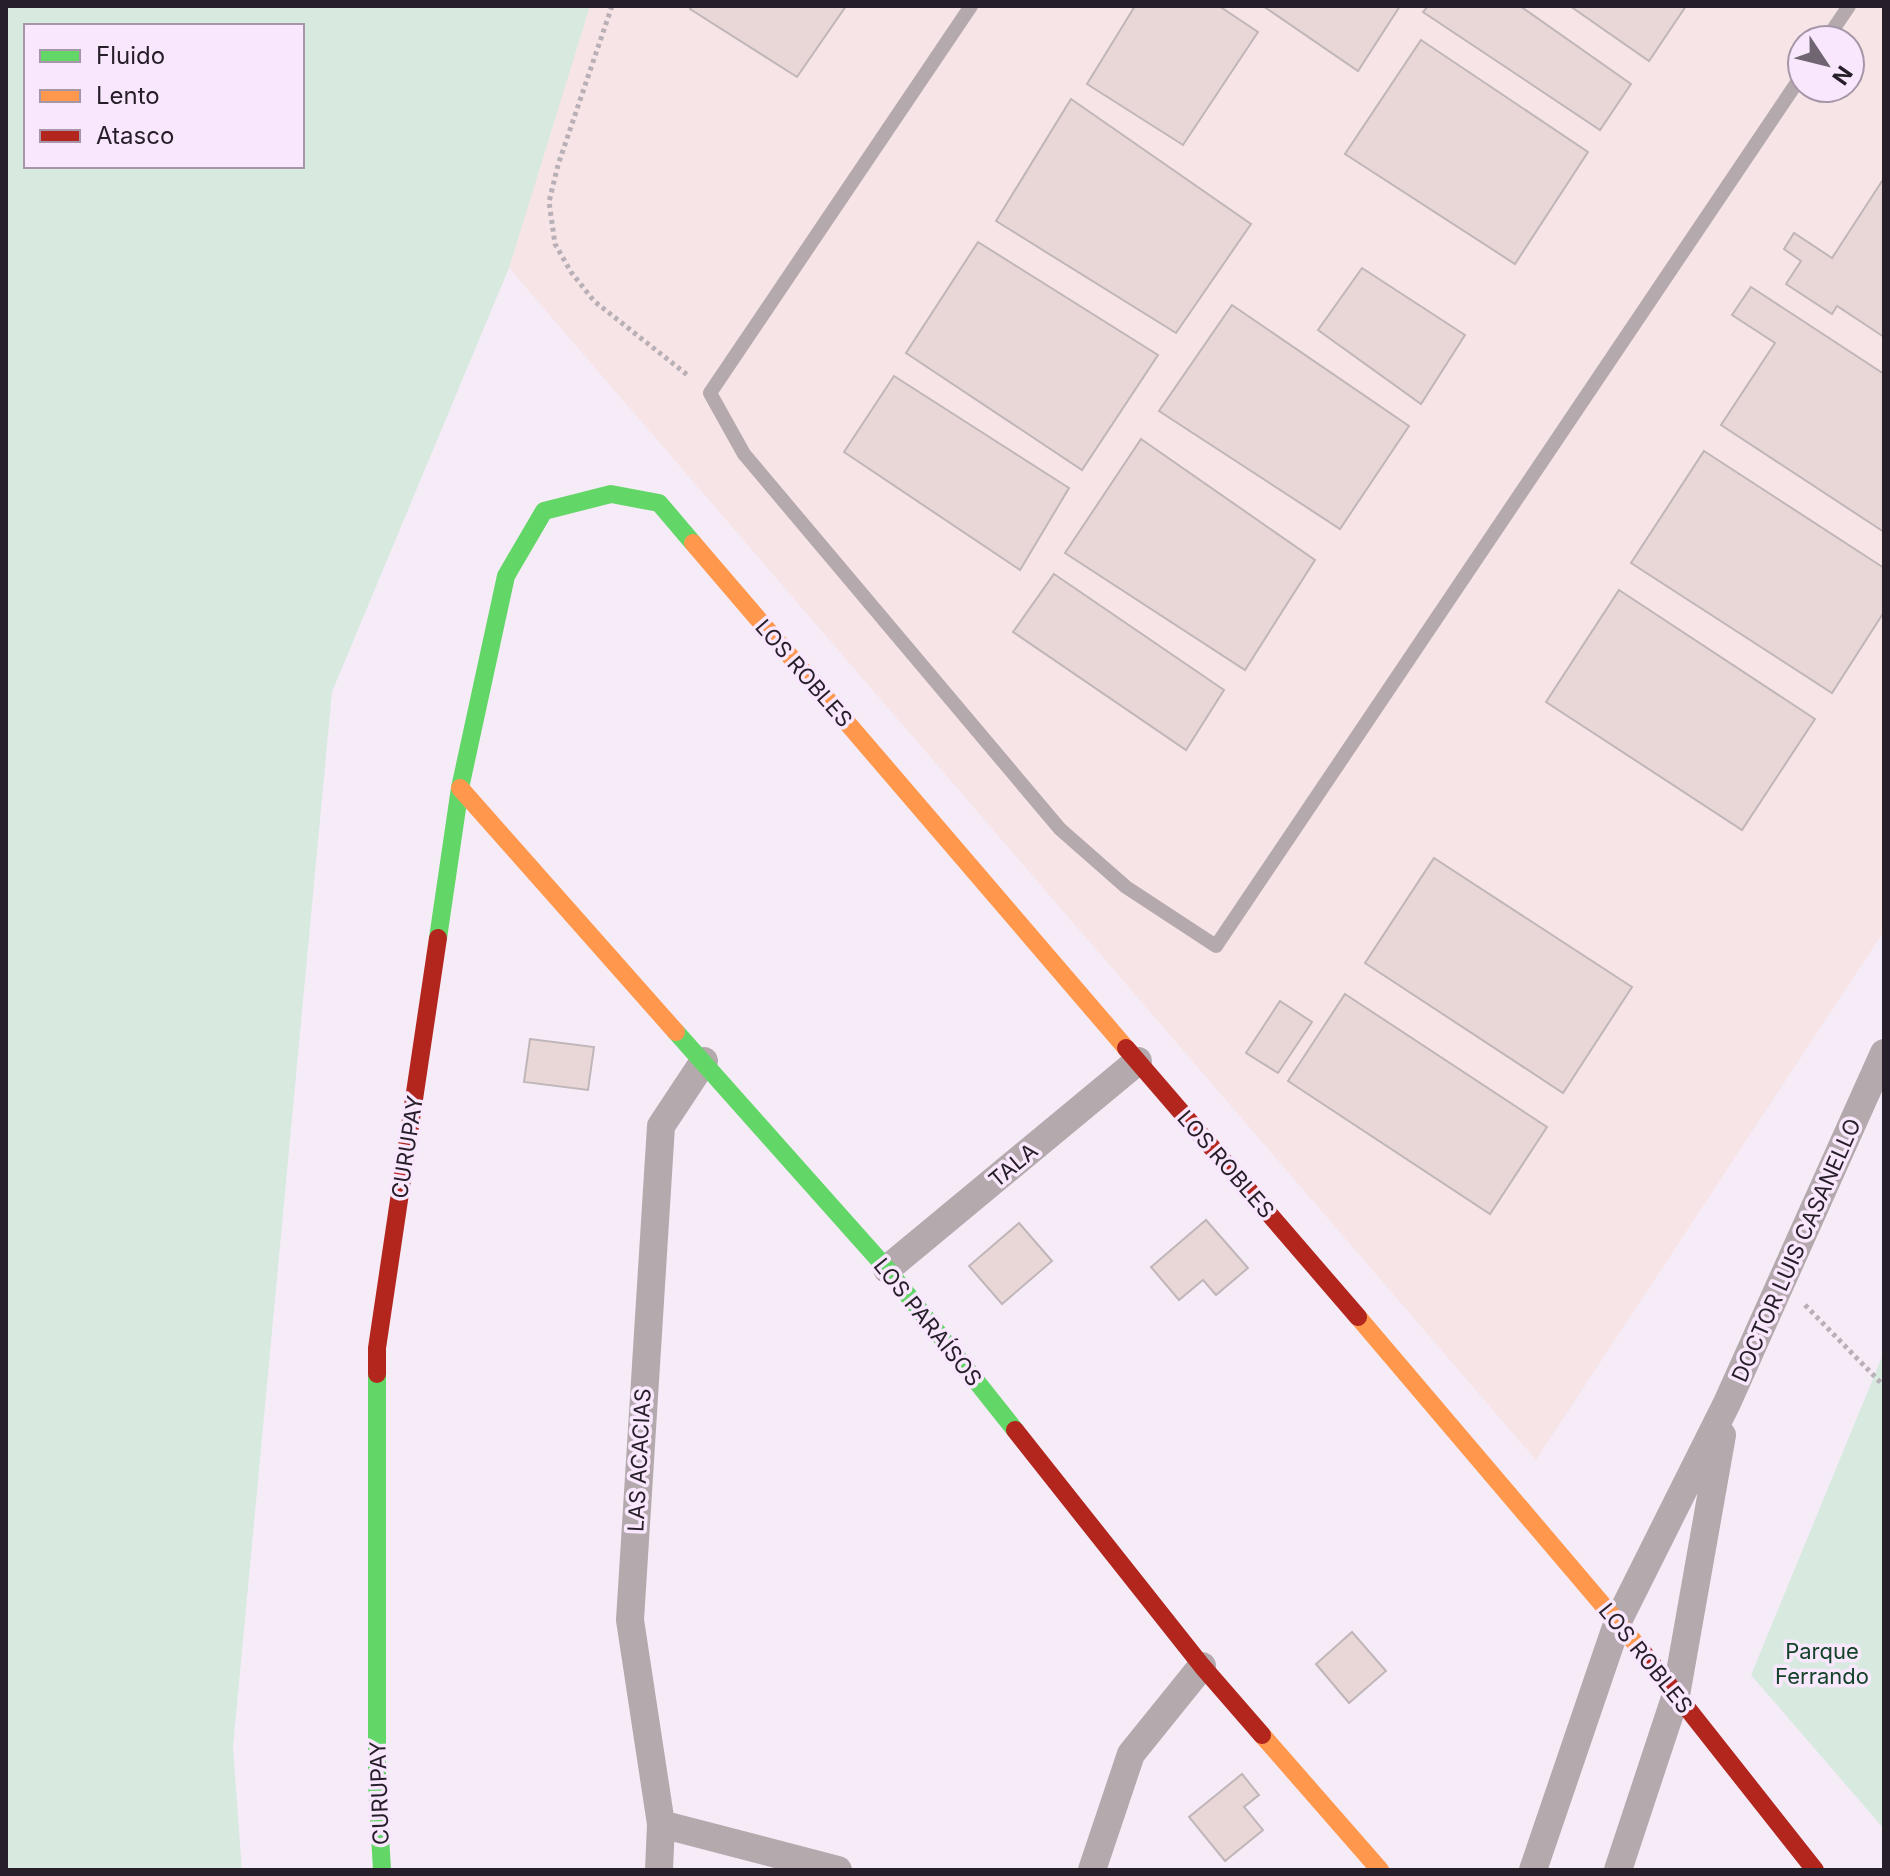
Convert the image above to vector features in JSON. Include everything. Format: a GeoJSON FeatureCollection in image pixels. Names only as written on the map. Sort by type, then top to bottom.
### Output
{"type":"FeatureCollection","features":[{"type":"Feature","properties":{"kind":"street","name":"CURUPAY"},"geometry":{"type":"LineString","coordinates":[[382,1870],[377,1785],[377,1348],[460,788],[506,576],[544,511],[611,494]]}},
{"type":"Feature","properties":{"kind":"street","name":"LOS ROBLES"},"geometry":{"type":"LineString","coordinates":[[611,494],[659,503],[1618,1621],[1815,1870]]}},
{"type":"Feature","properties":{"kind":"street","name":"LOS PARAÍSOS"},"geometry":{"type":"LineString","coordinates":[[460,788],[887,1269],[1202,1666],[1380,1870]]}},
{"type":"Feature","properties":{"kind":"street","name":"DOCTOR LUIS CASANELLO"},"geometry":{"type":"LineString","coordinates":[[1533,1870],[1618,1621],[1727,1403],[1884,1053]]}},
{"type":"Feature","properties":{"kind":"street","name":"LAS ACACIAS"},"geometry":{"type":"LineString","coordinates":[[659,1870],[661,1824],[630,1605],[661,1126],[704,1061]]}},
{"type":"Feature","properties":{"kind":"street","name":"TALA"},"geometry":{"type":"LineString","coordinates":[[887,1269],[1138,1061]]}},
{"type":"Feature","properties":{"kind":"street","name":"DOCTOR LUIS CASANELLO"},"geometry":{"type":"LineString","coordinates":[[1618,1870],[1676,1695],[1727,1403]]}},
{"type":"Feature","properties":{"kind":"street"},"geometry":{"type":"LineString","coordinates":[[1092,1870],[1131,1754],[1202,1666]]}},
{"type":"Feature","properties":{"kind":"street"},"geometry":{"type":"LineString","coordinates":[[661,1824],[838,1870]]}},
{"type":"Feature","properties":{"kind":"lane"},"geometry":{"type":"LineString","coordinates":[[971,6],[710,393],[744,454],[1060,829],[1126,887],[1216,946],[1786,99]]}},
{"type":"Feature","properties":{"kind":"lane"},"geometry":{"type":"LineString","coordinates":[[1837,24],[1849,6]]}},
{"type":"Feature","properties":{"kind":"path"},"geometry":{"type":"LineString","coordinates":[[612,6],[549,202],[555,244],[571,272],[594,301],[710,393]]}},
{"type":"Feature","properties":{"kind":"path"},"geometry":{"type":"LineString","coordinates":[[1782,1281],[1884,1386]]}},
{"type":"Feature","properties":{"kind":"shaded area"},"geometry":{"type":"Polygon","coordinates":[[[590,6],[1884,6],[1884,931],[1536,1460],[509,268],[539,162],[590,6]]]}},
{"type":"Feature","properties":{"kind":"green space"},"geometry":{"type":"Polygon","coordinates":[[[6,6],[590,6],[509,268],[332,692],[233,1747],[242,1870],[6,1870],[6,6]]]}},
{"type":"Feature","properties":{"kind":"green space","name":"Parque Ferrando"},"geometry":{"type":"Polygon","coordinates":[[[1884,1352],[1884,1829],[1751,1675],[1884,1352]]]}},
{"type":"Feature","properties":{"kind":"building"},"geometry":{"type":"Polygon","coordinates":[[[692,6],[846,6],[797,77],[690,9],[692,6]]]}},
{"type":"Feature","properties":{"kind":"building"},"geometry":{"type":"Polygon","coordinates":[[[1135,6],[1219,6],[1258,32],[1183,145],[1087,84],[1135,6]]]}},
{"type":"Feature","properties":{"kind":"building"},"geometry":{"type":"Polygon","coordinates":[[[1263,6],[1400,6],[1358,71],[1263,6]]]}},
{"type":"Feature","properties":{"kind":"building"},"geometry":{"type":"Polygon","coordinates":[[[1428,6],[1520,6],[1631,84],[1600,130],[1423,12],[1428,6]]]}},
{"type":"Feature","properties":{"kind":"building"},"geometry":{"type":"Polygon","coordinates":[[[1570,6],[1686,6],[1649,61],[1570,6]]]}},
{"type":"Feature","properties":{"kind":"building"},"geometry":{"type":"Polygon","coordinates":[[[1421,40],[1588,152],[1515,264],[1345,154],[1421,40]]]}},
{"type":"Feature","properties":{"kind":"building"},"geometry":{"type":"Polygon","coordinates":[[[1071,99],[1251,224],[1176,333],[996,221],[1071,99]]]}},
{"type":"Feature","properties":{"kind":"building"},"geometry":{"type":"Polygon","coordinates":[[[1884,178],[1884,337],[1837,306],[1832,314],[1786,284],[1801,261],[1784,249],[1794,233],[1832,258],[1884,178]]]}},
{"type":"Feature","properties":{"kind":"building"},"geometry":{"type":"Polygon","coordinates":[[[978,242],[1158,355],[1082,470],[906,353],[978,242]]]}},
{"type":"Feature","properties":{"kind":"building"},"geometry":{"type":"Polygon","coordinates":[[[1362,268],[1465,335],[1421,404],[1318,330],[1362,268]]]}},
{"type":"Feature","properties":{"kind":"building"},"geometry":{"type":"Polygon","coordinates":[[[1751,287],[1884,374],[1884,532],[1721,425],[1775,343],[1732,315],[1751,287]]]}},
{"type":"Feature","properties":{"kind":"building"},"geometry":{"type":"Polygon","coordinates":[[[1232,305],[1409,426],[1340,529],[1159,411],[1232,305]]]}},
{"type":"Feature","properties":{"kind":"building"},"geometry":{"type":"Polygon","coordinates":[[[894,376],[1069,488],[1020,570],[844,452],[894,376]]]}},
{"type":"Feature","properties":{"kind":"building"},"geometry":{"type":"Polygon","coordinates":[[[1141,439],[1315,560],[1245,670],[1065,553],[1141,439]]]}},
{"type":"Feature","properties":{"kind":"building"},"geometry":{"type":"Polygon","coordinates":[[[1704,451],[1884,568],[1884,612],[1832,693],[1631,563],[1704,451]]]}},
{"type":"Feature","properties":{"kind":"building"},"geometry":{"type":"Polygon","coordinates":[[[1054,574],[1224,690],[1186,750],[1013,632],[1054,574]]]}},
{"type":"Feature","properties":{"kind":"building"},"geometry":{"type":"Polygon","coordinates":[[[1619,590],[1815,719],[1742,830],[1546,702],[1619,590]]]}},
{"type":"Feature","properties":{"kind":"building"},"geometry":{"type":"Polygon","coordinates":[[[1434,858],[1632,987],[1563,1093],[1365,963],[1434,858]]]}},
{"type":"Feature","properties":{"kind":"building"},"geometry":{"type":"Polygon","coordinates":[[[1345,994],[1547,1127],[1490,1214],[1288,1081],[1345,994]]]}},
{"type":"Feature","properties":{"kind":"building"},"geometry":{"type":"Polygon","coordinates":[[[1280,1001],[1312,1022],[1278,1073],[1246,1053],[1280,1001]]]}},
{"type":"Feature","properties":{"kind":"building"},"geometry":{"type":"Polygon","coordinates":[[[530,1039],[594,1047],[588,1090],[524,1082],[530,1039]]]}},
{"type":"Feature","properties":{"kind":"building"},"geometry":{"type":"Polygon","coordinates":[[[1206,1220],[1248,1268],[1216,1295],[1203,1280],[1179,1300],[1151,1267],[1206,1220]]]}},
{"type":"Feature","properties":{"kind":"building"},"geometry":{"type":"Polygon","coordinates":[[[1019,1223],[1052,1261],[1002,1304],[969,1266],[1019,1223]]]}},
{"type":"Feature","properties":{"kind":"building"},"geometry":{"type":"Polygon","coordinates":[[[1352,1632],[1386,1671],[1349,1703],[1316,1664],[1352,1632]]]}},
{"type":"Feature","properties":{"kind":"building"},"geometry":{"type":"Polygon","coordinates":[[[1242,1774],[1259,1795],[1244,1807],[1263,1830],[1225,1861],[1189,1817],[1242,1774]]]}},
{"type":"Feature","properties":{"kind":"traffic: fast"},"geometry":{"type":"LineString","coordinates":[[438,938],[460,788],[506,576],[544,511],[611,494],[659,503],[693,543]]}},
{"type":"Feature","properties":{"kind":"traffic: fast"},"geometry":{"type":"LineString","coordinates":[[676,1032],[887,1269],[1015,1430]]}},
{"type":"Feature","properties":{"kind":"traffic: fast"},"geometry":{"type":"LineString","coordinates":[[377,1374],[377,1785],[382,1870]]}},
{"type":"Feature","properties":{"kind":"traffic: slow"},"geometry":{"type":"LineString","coordinates":[[693,543],[1126,1048]]}},
{"type":"Feature","properties":{"kind":"traffic: slow"},"geometry":{"type":"LineString","coordinates":[[460,788],[676,1032]]}},
{"type":"Feature","properties":{"kind":"traffic: slow"},"geometry":{"type":"LineString","coordinates":[[1358,1317],[1642,1651]]}},
{"type":"Feature","properties":{"kind":"traffic: slow"},"geometry":{"type":"LineString","coordinates":[[1262,1735],[1380,1870]]}},
{"type":"Feature","properties":{"kind":"traffic: jam"},"geometry":{"type":"LineString","coordinates":[[377,1374],[377,1348],[438,938]]}},
{"type":"Feature","properties":{"kind":"traffic: jam"},"geometry":{"type":"LineString","coordinates":[[1126,1048],[1358,1317]]}},
{"type":"Feature","properties":{"kind":"traffic: jam"},"geometry":{"type":"LineString","coordinates":[[1015,1430],[1202,1666],[1262,1735]]}},
{"type":"Feature","properties":{"kind":"traffic: jam"},"geometry":{"type":"LineString","coordinates":[[1642,1651],[1815,1870]]}}]}
